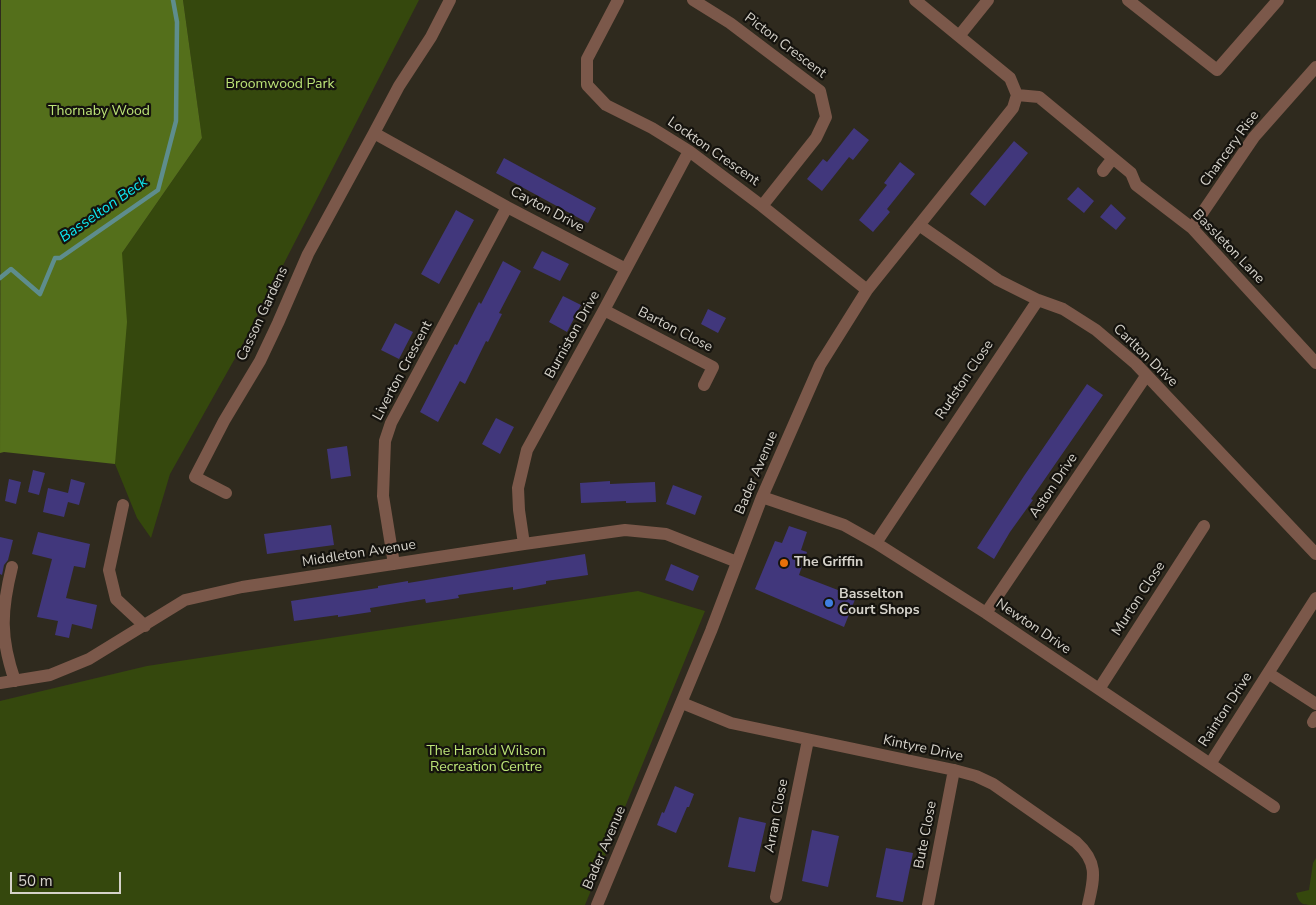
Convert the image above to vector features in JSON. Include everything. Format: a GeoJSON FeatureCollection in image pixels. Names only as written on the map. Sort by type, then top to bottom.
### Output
{"type":"FeatureCollection","features":[{"type":"Feature","properties":{"kind":"street","name":"Casson Gardens"},"geometry":{"type":"LineString","coordinates":[[226,493],[195,477],[224,420],[260,361],[308,254],[399,86],[431,37],[450,0]]}},
{"type":"Feature","properties":{"kind":"street","name":"Lockton Crescent"},"geometry":{"type":"LineString","coordinates":[[618,0],[587,60],[587,85],[606,106],[652,128],[689,150],[867,290]]}},
{"type":"Feature","properties":{"kind":"street","name":"Picton Crescent"},"geometry":{"type":"LineString","coordinates":[[692,0],[730,23],[820,91],[826,117],[816,138],[762,206]]}},
{"type":"Feature","properties":{"kind":"street"},"geometry":{"type":"LineString","coordinates":[[915,0],[1010,78],[1017,95]]}},
{"type":"Feature","properties":{"kind":"street"},"geometry":{"type":"LineString","coordinates":[[959,36],[988,0]]}},
{"type":"Feature","properties":{"kind":"street"},"geometry":{"type":"LineString","coordinates":[[1128,0],[1217,70],[1278,0]]}},
{"type":"Feature","properties":{"kind":"street","name":"Chancery Rise"},"geometry":{"type":"LineString","coordinates":[[1192,228],[1254,137],[1316,67]]}},
{"type":"Feature","properties":{"kind":"street","name":"Bassleton Lane"},"geometry":{"type":"LineString","coordinates":[[1017,95],[1039,97],[1113,158],[1134,179],[1192,228],[1316,363]]}},
{"type":"Feature","properties":{"kind":"street","name":"Bader Avenue"},"geometry":{"type":"LineString","coordinates":[[597,905],[712,631],[762,497],[820,365],[867,290],[1014,108],[1017,95]]}},
{"type":"Feature","properties":{"kind":"street","name":"Cayton Drive"},"geometry":{"type":"LineString","coordinates":[[374,133],[626,269]]}},
{"type":"Feature","properties":{"kind":"street","name":"Burniston Drive"},"geometry":{"type":"LineString","coordinates":[[524,544],[518,488],[527,450],[689,150]]}},
{"type":"Feature","properties":{"kind":"street"},"geometry":{"type":"LineString","coordinates":[[1103,171],[1113,158]]}},
{"type":"Feature","properties":{"kind":"street","name":"Liverton Crescent"},"geometry":{"type":"LineString","coordinates":[[394,564],[383,496],[385,440],[392,423],[508,206]]}},
{"type":"Feature","properties":{"kind":"street","name":"Carlton Drive"},"geometry":{"type":"LineString","coordinates":[[919,224],[998,280],[1038,300],[1063,309],[1096,330],[1136,364],[1269,502],[1316,554]]}},
{"type":"Feature","properties":{"kind":"street","name":"Rudston Close"},"geometry":{"type":"LineString","coordinates":[[876,543],[1038,300]]}},
{"type":"Feature","properties":{"kind":"street","name":"Barton Close"},"geometry":{"type":"LineString","coordinates":[[604,310],[714,367],[704,385]]}},
{"type":"Feature","properties":{"kind":"street","name":"Aston Drive"},"geometry":{"type":"LineString","coordinates":[[986,613],[1146,376]]}},
{"type":"Feature","properties":{"kind":"street","name":"Newton Drive"},"geometry":{"type":"LineString","coordinates":[[762,497],[844,526],[876,543],[986,613],[1274,807]]}},
{"type":"Feature","properties":{"kind":"street"},"geometry":{"type":"LineString","coordinates":[[123,505],[109,570],[116,599],[144,626]]}},
{"type":"Feature","properties":{"kind":"street","name":"Murton Close"},"geometry":{"type":"LineString","coordinates":[[1099,689],[1204,526]]}},
{"type":"Feature","properties":{"kind":"street","name":"Middleton Avenue"},"geometry":{"type":"LineString","coordinates":[[0,683],[50,675],[89,660],[185,600],[242,587],[625,530],[666,534],[737,562]]}},
{"type":"Feature","properties":{"kind":"street"},"geometry":{"type":"LineString","coordinates":[[12,567],[1,621],[6,662],[15,682]]}},
{"type":"Feature","properties":{"kind":"street","name":"Rainton Drive"},"geometry":{"type":"LineString","coordinates":[[1210,764],[1316,598]]}},
{"type":"Feature","properties":{"kind":"street","name":"Rainton Drive"},"geometry":{"type":"LineString","coordinates":[[1268,673],[1316,704]]}},
{"type":"Feature","properties":{"kind":"street","name":"Kintyre Drive"},"geometry":{"type":"LineString","coordinates":[[682,704],[731,723],[954,770],[976,776],[993,784],[1085,850],[1093,868],[1093,881],[1088,905]]}},
{"type":"Feature","properties":{"kind":"street","name":"Arran Close"},"geometry":{"type":"LineString","coordinates":[[776,897],[808,740]]}},
{"type":"Feature","properties":{"kind":"street","name":"Bute Close"},"geometry":{"type":"LineString","coordinates":[[928,905],[954,770]]}},
{"type":"Feature","properties":{"kind":"green space","name":"Thornaby Wood"},"geometry":{"type":"Polygon","coordinates":[[[1,0],[183,0],[202,138],[122,253],[127,322],[115,464],[0,453],[1,0]]]}},
{"type":"Feature","properties":{"kind":"green space","name":"Broomwood Park"},"geometry":{"type":"Polygon","coordinates":[[[183,0],[419,0],[238,353],[170,474],[151,538],[137,518],[115,464],[117,315],[122,253],[202,138],[183,0]]]}},
{"type":"Feature","properties":{"kind":"green space","name":"The Harold Wilson Recreation Centre"},"geometry":{"type":"Polygon","coordinates":[[[638,591],[705,611],[585,905],[0,905],[0,701],[147,666],[638,591]]]}},
{"type":"Feature","properties":{"kind":"green space"},"geometry":{"type":"Polygon","coordinates":[[[1316,858],[1316,905],[1305,904],[1300,902],[1296,893],[1309,890],[1313,863],[1316,858]]]}},
{"type":"Feature","properties":{"kind":"building"},"geometry":{"type":"Polygon","coordinates":[[[854,128],[869,140],[853,160],[849,157],[822,191],[807,179],[823,159],[827,162],[854,128]]]}},
{"type":"Feature","properties":{"kind":"building"},"geometry":{"type":"Polygon","coordinates":[[[1014,141],[1028,153],[985,206],[970,194],[1014,141]]]}},
{"type":"Feature","properties":{"kind":"building"},"geometry":{"type":"Polygon","coordinates":[[[504,158],[596,208],[588,223],[496,173],[504,158]]]}},
{"type":"Feature","properties":{"kind":"building"},"geometry":{"type":"Polygon","coordinates":[[[900,162],[915,174],[887,209],[890,212],[873,232],[859,220],[887,185],[884,183],[900,162]]]}},
{"type":"Feature","properties":{"kind":"building"},"geometry":{"type":"Polygon","coordinates":[[[1078,187],[1094,201],[1084,213],[1067,199],[1078,187]]]}},
{"type":"Feature","properties":{"kind":"building"},"geometry":{"type":"Polygon","coordinates":[[[1111,204],[1126,218],[1116,230],[1100,217],[1111,204]]]}},
{"type":"Feature","properties":{"kind":"building"},"geometry":{"type":"Polygon","coordinates":[[[456,210],[474,220],[439,284],[421,274],[456,210]]]}},
{"type":"Feature","properties":{"kind":"building"},"geometry":{"type":"Polygon","coordinates":[[[542,251],[569,264],[560,281],[533,268],[542,251]]]}},
{"type":"Feature","properties":{"kind":"building"},"geometry":{"type":"Polygon","coordinates":[[[503,261],[521,271],[499,313],[502,314],[488,342],[486,341],[465,384],[460,381],[438,422],[420,412],[455,344],[457,345],[479,302],[481,304],[503,261]]]}},
{"type":"Feature","properties":{"kind":"building"},"geometry":{"type":"Polygon","coordinates":[[[563,296],[581,305],[567,332],[549,322],[563,296]]]}},
{"type":"Feature","properties":{"kind":"building"},"geometry":{"type":"Polygon","coordinates":[[[708,309],[726,318],[718,333],[701,324],[708,309]]]}},
{"type":"Feature","properties":{"kind":"building"},"geometry":{"type":"Polygon","coordinates":[[[395,323],[413,332],[399,359],[381,350],[395,323]]]}},
{"type":"Feature","properties":{"kind":"building"},"geometry":{"type":"Polygon","coordinates":[[[1087,384],[1103,395],[1031,499],[1033,500],[1010,532],[994,559],[977,548],[1087,384]]]}},
{"type":"Feature","properties":{"kind":"building"},"geometry":{"type":"Polygon","coordinates":[[[496,418],[514,427],[500,454],[482,444],[496,418]]]}},
{"type":"Feature","properties":{"kind":"building"},"geometry":{"type":"Polygon","coordinates":[[[347,446],[351,476],[331,479],[327,449],[347,446]]]}},
{"type":"Feature","properties":{"kind":"building"},"geometry":{"type":"Polygon","coordinates":[[[33,470],[45,473],[39,495],[28,492],[33,470]]]}},
{"type":"Feature","properties":{"kind":"building"},"geometry":{"type":"Polygon","coordinates":[[[9,479],[21,482],[16,504],[5,501],[9,479]]]}},
{"type":"Feature","properties":{"kind":"building"},"geometry":{"type":"Polygon","coordinates":[[[71,479],[85,483],[79,505],[68,502],[64,517],[43,512],[48,488],[68,493],[71,479]]]}},
{"type":"Feature","properties":{"kind":"building"},"geometry":{"type":"Polygon","coordinates":[[[610,481],[610,484],[655,482],[656,502],[581,503],[580,483],[610,481]]]}},
{"type":"Feature","properties":{"kind":"building"},"geometry":{"type":"Polygon","coordinates":[[[673,485],[702,496],[695,515],[666,504],[673,485]]]}},
{"type":"Feature","properties":{"kind":"building"},"geometry":{"type":"Polygon","coordinates":[[[331,525],[334,545],[267,554],[264,534],[331,525]]]}},
{"type":"Feature","properties":{"kind":"building","name":"The Griffin"},"geometry":{"type":"Polygon","coordinates":[[[789,526],[807,532],[801,550],[807,552],[799,575],[856,597],[844,627],[755,589],[775,541],[782,543],[789,526]]]}},
{"type":"Feature","properties":{"kind":"building"},"geometry":{"type":"Polygon","coordinates":[[[38,532],[90,544],[85,568],[74,566],[66,598],[97,605],[92,629],[72,624],[69,638],[55,635],[58,621],[37,617],[52,559],[32,554],[38,532]]]}},
{"type":"Feature","properties":{"kind":"building"},"geometry":{"type":"Polygon","coordinates":[[[0,537],[13,540],[2,575],[0,574],[0,537]]]}},
{"type":"Feature","properties":{"kind":"building"},"geometry":{"type":"Polygon","coordinates":[[[585,554],[588,575],[546,581],[546,584],[513,590],[513,587],[458,595],[459,598],[426,603],[425,599],[370,608],[371,612],[294,621],[291,601],[585,554]]]}},
{"type":"Feature","properties":{"kind":"building"},"geometry":{"type":"Polygon","coordinates":[[[671,564],[699,576],[693,591],[665,580],[671,564]]]}},
{"type":"Feature","properties":{"kind":"building"},"geometry":{"type":"Polygon","coordinates":[[[675,786],[694,794],[676,833],[657,825],[675,786]]]}},
{"type":"Feature","properties":{"kind":"building"},"geometry":{"type":"Polygon","coordinates":[[[739,817],[766,823],[755,872],[728,867],[739,817]]]}},
{"type":"Feature","properties":{"kind":"building"},"geometry":{"type":"Polygon","coordinates":[[[812,830],[839,836],[828,887],[802,881],[812,830]]]}},
{"type":"Feature","properties":{"kind":"building"},"geometry":{"type":"Polygon","coordinates":[[[886,848],[913,853],[903,902],[876,897],[886,848]]]}},
{"type":"Feature","properties":{"kind":"waterway","name":"Basselton Beck"},"geometry":{"type":"LineString","coordinates":[[0,278],[11,269],[40,294],[55,258],[60,258],[158,190],[176,121],[177,22],[173,0]]}},
{"type":"Feature","properties":{"kind":"place","name":"The Griffin"},"geometry":{"type":"Point","coordinates":[784,563]}},
{"type":"Feature","properties":{"kind":"place","name":"Basselton Court Shops"},"geometry":{"type":"Point","coordinates":[829,603]}}]}
